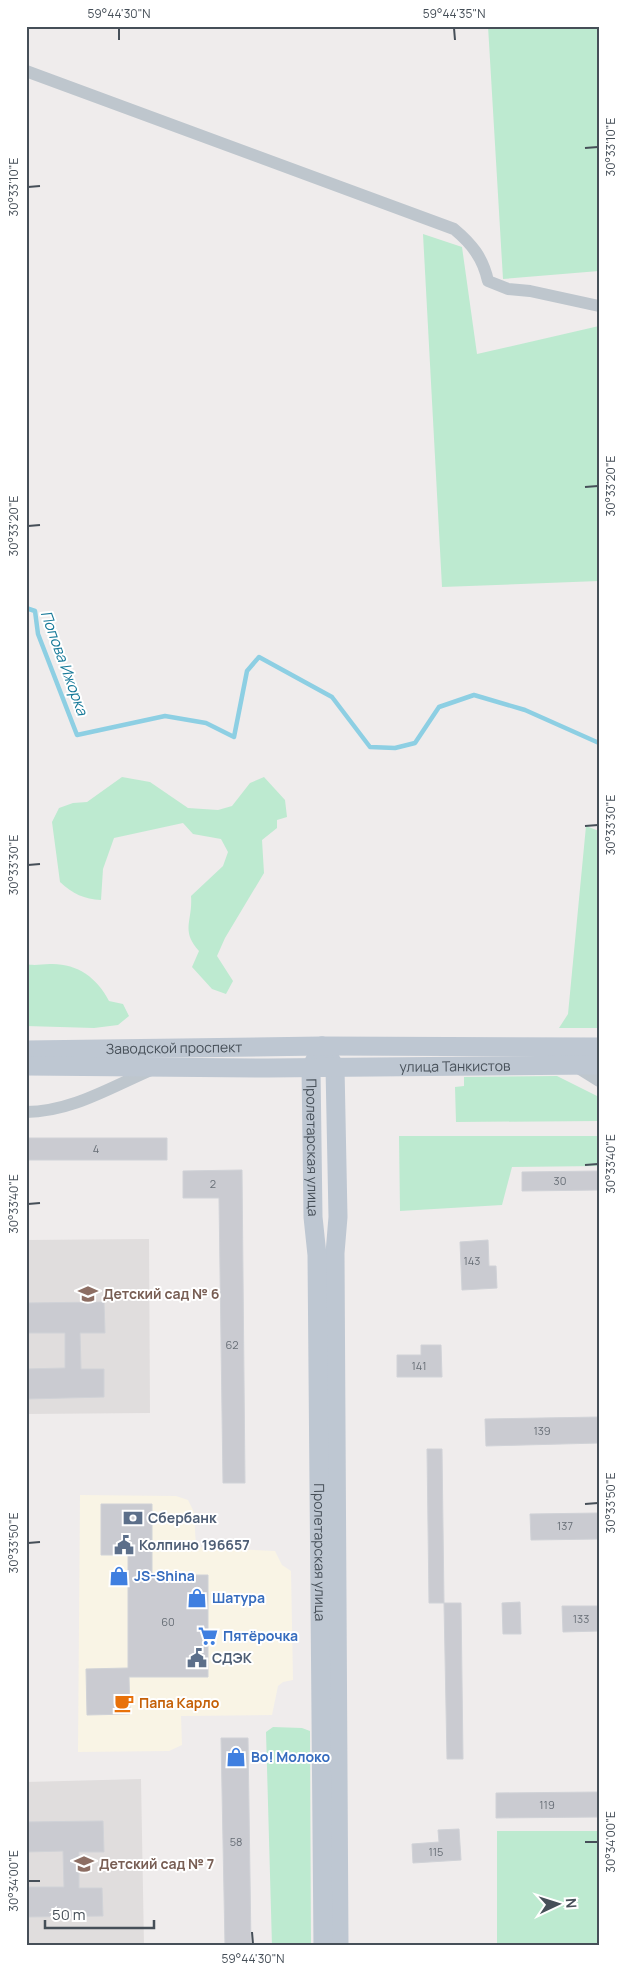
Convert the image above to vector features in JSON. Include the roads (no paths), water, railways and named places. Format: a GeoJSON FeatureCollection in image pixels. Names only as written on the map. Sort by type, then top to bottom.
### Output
{"type":"FeatureCollection","features":[{"type":"Feature","properties":{"kind":"main road","name":"улица Танкистов"},"geometry":{"type":"LineString","coordinates":[[322,1046],[599,1047]]}},
{"type":"Feature","properties":{"kind":"main road","name":"Заводской проспект"},"geometry":{"type":"LineString","coordinates":[[26,1050],[322,1046]]}},
{"type":"Feature","properties":{"kind":"main road","name":"Пролетарская улица"},"geometry":{"type":"LineString","coordinates":[[323,1946],[317,1255],[313,1217],[310,1068],[322,1046],[335,1067],[338,1217],[335,1253],[335,1329],[339,1946]]}},
{"type":"Feature","properties":{"kind":"main road","name":"улица Танкистов"},"geometry":{"type":"LineString","coordinates":[[310,1068],[599,1065]]}},
{"type":"Feature","properties":{"kind":"main road","name":"Заводской проспект"},"geometry":{"type":"LineString","coordinates":[[26,1066],[310,1068]]}},
{"type":"Feature","properties":{"kind":"street"},"geometry":{"type":"LineString","coordinates":[[26,71],[454,229],[471,242],[484,264],[488,281],[508,289],[530,290],[599,306]]}},
{"type":"Feature","properties":{"kind":"street"},"geometry":{"type":"LineString","coordinates":[[26,1112],[52,1110],[73,1104],[158,1066]]}},
{"type":"Feature","properties":{"kind":"street"},"geometry":{"type":"LineString","coordinates":[[575,1066],[599,1082]]}},
{"type":"Feature","properties":{"kind":"waterway","name":"Попова Ижорка"},"geometry":{"type":"LineString","coordinates":[[26,608],[35,611],[38,634],[77,735],[165,716],[206,723],[234,737],[247,671],[259,657],[332,697],[370,747],[395,748],[415,743],[439,707],[474,695],[525,710],[599,743]]}},
{"type":"Feature","properties":{"kind":"place","name":"Детский сад № 6"},"geometry":{"type":"Point","coordinates":[88,1294]}},
{"type":"Feature","properties":{"kind":"place","name":"Сбербанк"},"geometry":{"type":"Point","coordinates":[133,1518]}},
{"type":"Feature","properties":{"kind":"place","name":"Колпино 196657"},"geometry":{"type":"Point","coordinates":[124,1545]}},
{"type":"Feature","properties":{"kind":"place","name":"JS-Shina"},"geometry":{"type":"Point","coordinates":[119,1576]}},
{"type":"Feature","properties":{"kind":"place","name":"Шатура"},"geometry":{"type":"Point","coordinates":[197,1598]}},
{"type":"Feature","properties":{"kind":"place","name":"Пятёрочка"},"geometry":{"type":"Point","coordinates":[208,1636]}},
{"type":"Feature","properties":{"kind":"place","name":"СДЭК"},"geometry":{"type":"Point","coordinates":[197,1658]}},
{"type":"Feature","properties":{"kind":"place","name":"Папа Карло"},"geometry":{"type":"Point","coordinates":[124,1703]}},
{"type":"Feature","properties":{"kind":"place","name":"Во! Молоко"},"geometry":{"type":"Point","coordinates":[236,1757]}},
{"type":"Feature","properties":{"kind":"place","name":"Детский сад № 7"},"geometry":{"type":"Point","coordinates":[84,1864]}}]}
